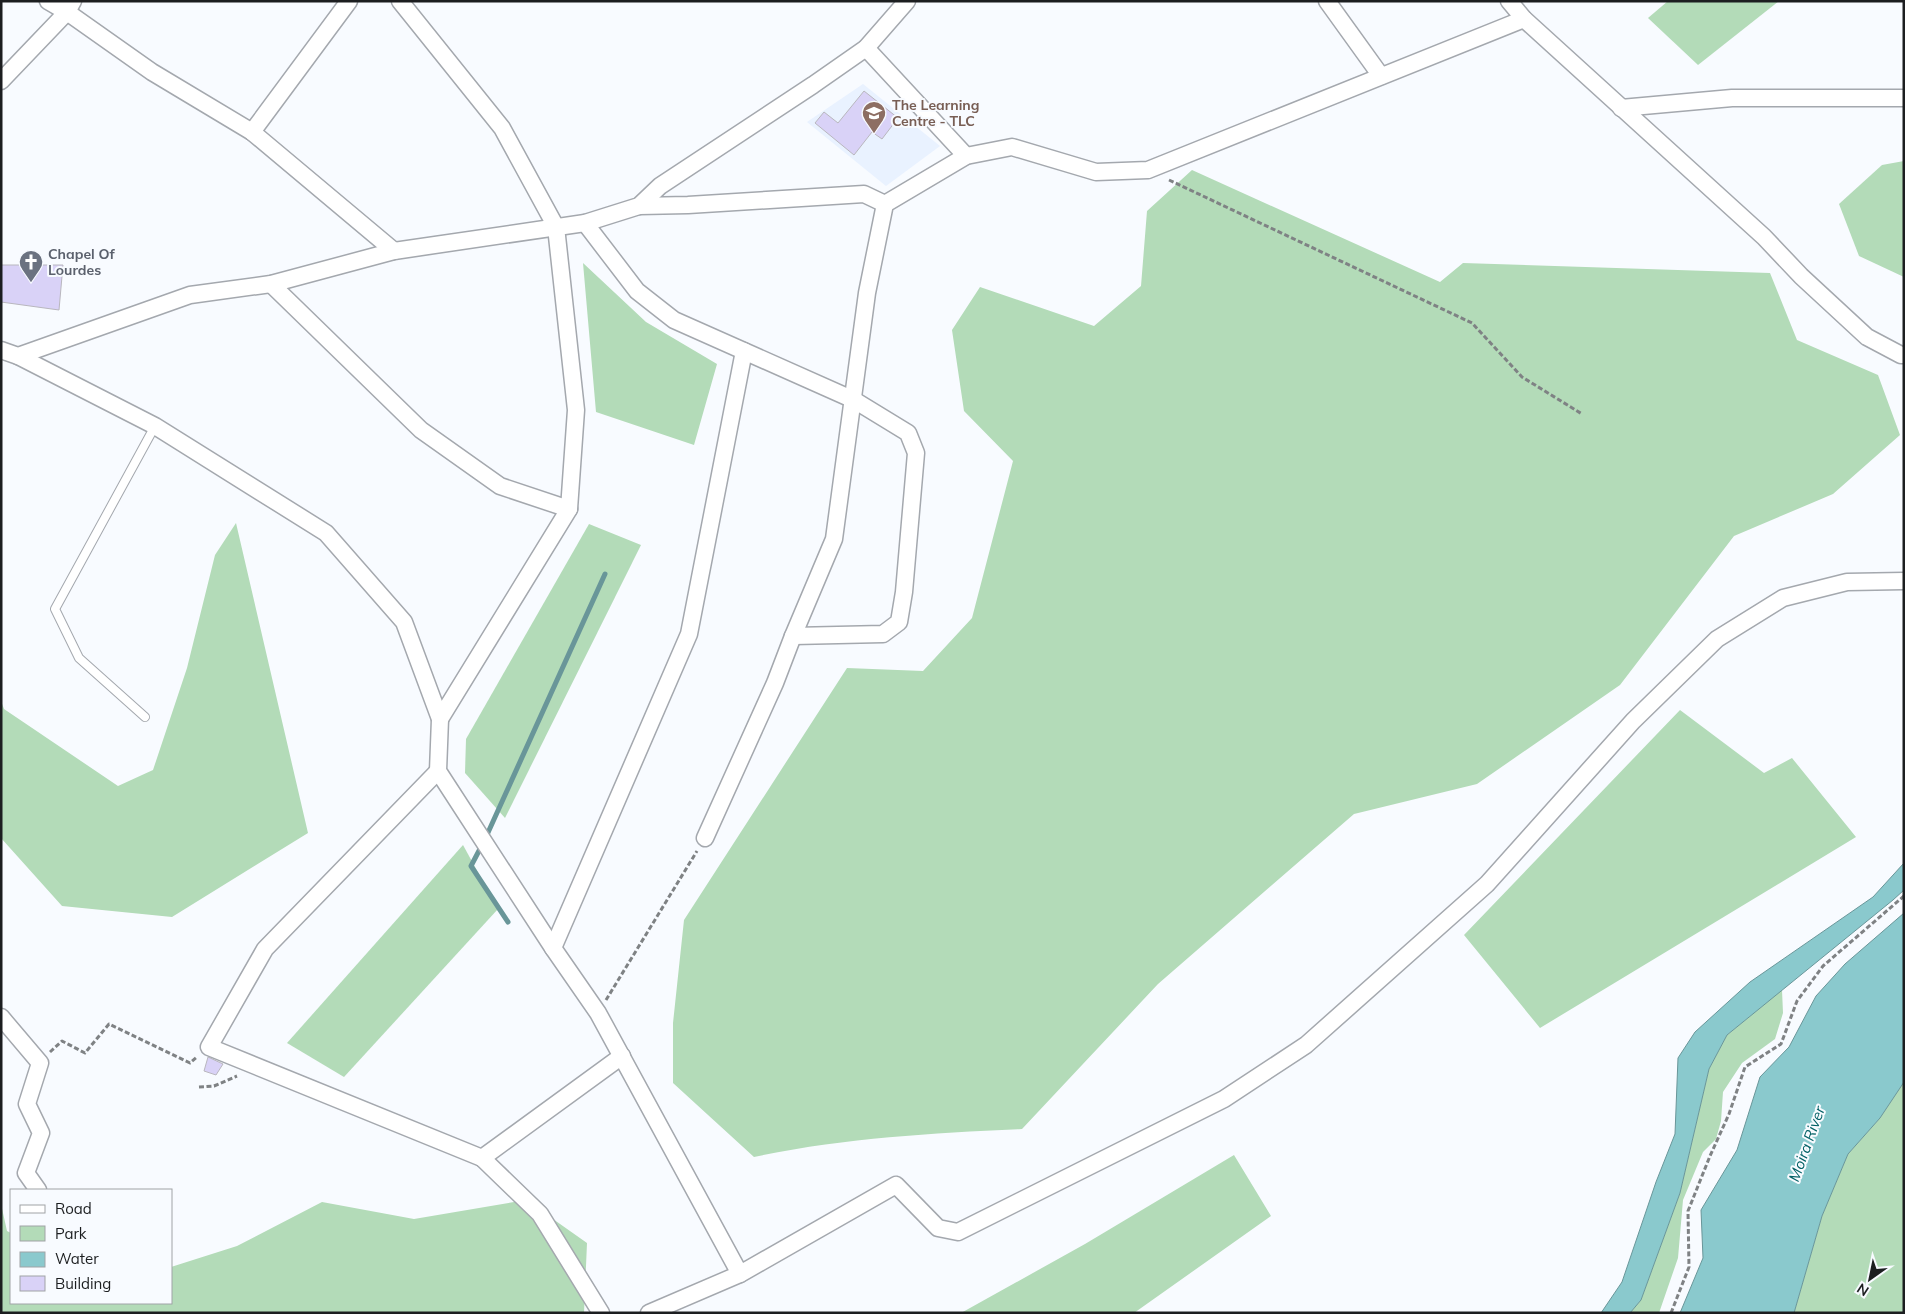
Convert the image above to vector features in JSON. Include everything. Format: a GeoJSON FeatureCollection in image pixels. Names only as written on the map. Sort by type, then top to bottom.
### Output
{"type":"FeatureCollection","features":[{"type":"Feature","properties":{"kind":"street"},"geometry":{"type":"LineString","coordinates":[[48,1],[70,7],[152,72],[252,132],[394,251]]}},
{"type":"Feature","properties":{"kind":"street"},"geometry":{"type":"LineString","coordinates":[[252,132],[349,1]]}},
{"type":"Feature","properties":{"kind":"street"},"geometry":{"type":"LineString","coordinates":[[400,1],[502,128],[556,227],[576,410],[569,509],[440,719]]}},
{"type":"Feature","properties":{"kind":"street"},"geometry":{"type":"LineString","coordinates":[[639,206],[660,186],[814,85],[866,48],[907,1]]}},
{"type":"Feature","properties":{"kind":"street"},"geometry":{"type":"LineString","coordinates":[[1327,1],[1381,76]]}},
{"type":"Feature","properties":{"kind":"street"},"geometry":{"type":"LineString","coordinates":[[1509,1],[1524,19],[1764,237],[1801,276],[1867,337],[1901,356],[1904,355]]}},
{"type":"Feature","properties":{"kind":"street"},"geometry":{"type":"LineString","coordinates":[[1,81],[70,7]]}},
{"type":"Feature","properties":{"kind":"street"},"geometry":{"type":"LineString","coordinates":[[705,838],[775,683],[792,636],[834,539],[867,293],[885,204],[966,156],[1012,147],[1096,172],[1148,170],[1524,19]]}},
{"type":"Feature","properties":{"kind":"street"},"geometry":{"type":"LineString","coordinates":[[866,48],[966,156]]}},
{"type":"Feature","properties":{"kind":"street"},"geometry":{"type":"LineString","coordinates":[[1621,108],[1732,98],[1904,98]]}},
{"type":"Feature","properties":{"kind":"street"},"geometry":{"type":"LineString","coordinates":[[18,356],[190,295],[271,284],[394,251],[585,223],[639,206],[688,206],[864,194],[885,204]]}},
{"type":"Feature","properties":{"kind":"street"},"geometry":{"type":"LineString","coordinates":[[585,223],[637,291],[674,320],[854,400],[908,433],[916,452],[904,592],[899,622],[884,634],[792,636]]}},
{"type":"Feature","properties":{"kind":"street"},"geometry":{"type":"LineString","coordinates":[[271,284],[421,430],[500,486],[569,509]]}},
{"type":"Feature","properties":{"kind":"street"},"geometry":{"type":"LineString","coordinates":[[1,350],[18,356],[155,426],[326,533],[404,622],[440,719],[438,771],[552,948],[598,1013],[740,1274]]}},
{"type":"Feature","properties":{"kind":"street"},"geometry":{"type":"LineString","coordinates":[[552,948],[688,634],[744,351]]}},
{"type":"Feature","properties":{"kind":"street"},"geometry":{"type":"LineString","coordinates":[[649,1313],[740,1274],[896,1185],[938,1228],[958,1232],[1224,1099],[1306,1045],[1487,884],[1633,721],[1717,639],[1783,598],[1847,582],[1904,581]]}},
{"type":"Feature","properties":{"kind":"street"},"geometry":{"type":"LineString","coordinates":[[438,771],[265,949],[209,1047],[482,1158],[540,1214],[601,1313]]}},
{"type":"Feature","properties":{"kind":"street"},"geometry":{"type":"LineString","coordinates":[[1,1017],[40,1063],[27,1104],[41,1134],[26,1172],[37,1189]]}},
{"type":"Feature","properties":{"kind":"street"},"geometry":{"type":"LineString","coordinates":[[482,1158],[622,1056]]}},
{"type":"Feature","properties":{"kind":"lane"},"geometry":{"type":"LineString","coordinates":[[145,717],[78,658],[55,609],[155,426]]}},
{"type":"Feature","properties":{"kind":"path"},"geometry":{"type":"LineString","coordinates":[[1148,170],[1472,323],[1522,377],[1582,414]]}},
{"type":"Feature","properties":{"kind":"path"},"geometry":{"type":"LineString","coordinates":[[598,1013],[705,838]]}},
{"type":"Feature","properties":{"kind":"path"},"geometry":{"type":"LineString","coordinates":[[1671,1313],[1689,1267],[1688,1210],[1729,1114],[1745,1067],[1781,1044],[1797,1001],[1823,966],[1904,896]]}},
{"type":"Feature","properties":{"kind":"path"},"geometry":{"type":"LineString","coordinates":[[40,1063],[62,1041],[85,1053],[110,1024],[190,1063],[209,1047]]}},
{"type":"Feature","properties":{"kind":"path"},"geometry":{"type":"LineString","coordinates":[[199,1087],[214,1086],[258,1067]]}},
{"type":"Feature","properties":{"kind":"shaded area","name":"The Learning Centre - TLC"},"geometry":{"type":"Polygon","coordinates":[[[863,84],[940,146],[886,186],[807,122],[863,84]]]}},
{"type":"Feature","properties":{"kind":"green space"},"geometry":{"type":"Polygon","coordinates":[[[1668,1],[1779,1],[1698,65],[1648,18],[1668,1]]]}},
{"type":"Feature","properties":{"kind":"green space"},"geometry":{"type":"Polygon","coordinates":[[[1904,161],[1904,277],[1859,256],[1839,204],[1882,165],[1904,161]]]}},
{"type":"Feature","properties":{"kind":"green space"},"geometry":{"type":"Polygon","coordinates":[[[1192,170],[1440,282],[1463,263],[1770,273],[1797,340],[1878,375],[1900,435],[1833,494],[1734,536],[1620,685],[1477,784],[1354,814],[1158,984],[1022,1129],[854,1141],[754,1157],[673,1083],[673,1023],[684,920],[847,668],[923,671],[972,618],[1013,461],[964,411],[952,330],[980,287],[1094,326],[1141,286],[1147,211],[1192,170]]]}},
{"type":"Feature","properties":{"kind":"green space"},"geometry":{"type":"Polygon","coordinates":[[[583,263],[646,322],[717,364],[694,445],[596,412],[583,263]]]}},
{"type":"Feature","properties":{"kind":"green space"},"geometry":{"type":"Polygon","coordinates":[[[236,523],[308,833],[172,917],[62,906],[1,838],[1,701],[4,709],[118,786],[153,770],[187,668],[215,555],[236,523]]]}},
{"type":"Feature","properties":{"kind":"green space"},"geometry":{"type":"Polygon","coordinates":[[[589,524],[641,545],[505,818],[465,773],[466,739],[589,524]]]}},
{"type":"Feature","properties":{"kind":"green space"},"geometry":{"type":"Polygon","coordinates":[[[1680,710],[1764,773],[1792,758],[1856,837],[1540,1028],[1464,935],[1680,710]]]}},
{"type":"Feature","properties":{"kind":"green space"},"geometry":{"type":"Polygon","coordinates":[[[463,845],[498,909],[344,1077],[287,1043],[463,845]]]}},
{"type":"Feature","properties":{"kind":"green space"},"geometry":{"type":"Polygon","coordinates":[[[1782,990],[1783,1013],[1775,1039],[1742,1063],[1723,1092],[1721,1121],[1716,1139],[1703,1152],[1683,1200],[1678,1258],[1659,1313],[1630,1313],[1641,1300],[1680,1193],[1709,1069],[1727,1035],[1782,990]]]}},
{"type":"Feature","properties":{"kind":"green space"},"geometry":{"type":"Polygon","coordinates":[[[1904,1082],[1904,1313],[1794,1313],[1822,1216],[1848,1154],[1880,1118],[1904,1082]]]}},
{"type":"Feature","properties":{"kind":"green space"},"geometry":{"type":"Polygon","coordinates":[[[1234,1155],[1271,1216],[1134,1313],[961,1313],[1085,1244],[1234,1155]]]}},
{"type":"Feature","properties":{"kind":"green space"},"geometry":{"type":"Polygon","coordinates":[[[526,1200],[587,1243],[584,1313],[1,1313],[1,1204],[7,1231],[10,1232],[10,1304],[172,1304],[172,1267],[237,1246],[322,1202],[414,1219],[526,1200]]]}},
{"type":"Feature","properties":{"kind":"water"},"geometry":{"type":"Polygon","coordinates":[[[1904,863],[1904,890],[1727,1035],[1709,1069],[1680,1193],[1641,1300],[1630,1313],[1601,1313],[1622,1282],[1656,1182],[1675,1134],[1678,1058],[1695,1032],[1750,982],[1873,897],[1904,863]]]}},
{"type":"Feature","properties":{"kind":"water","name":"Moira River"},"geometry":{"type":"Polygon","coordinates":[[[1904,913],[1904,1082],[1880,1118],[1848,1154],[1822,1216],[1794,1313],[1680,1313],[1703,1258],[1701,1210],[1737,1150],[1760,1077],[1789,1047],[1816,996],[1845,964],[1904,913]]]}},
{"type":"Feature","properties":{"kind":"building"},"geometry":{"type":"Polygon","coordinates":[[[864,91],[898,118],[882,139],[872,132],[854,155],[815,123],[824,112],[838,123],[864,91]]]}},
{"type":"Feature","properties":{"kind":"building","name":"Chapel Of Lourdes"},"geometry":{"type":"Polygon","coordinates":[[[1,265],[63,265],[59,310],[1,302],[1,265]]]}},
{"type":"Feature","properties":{"kind":"building"},"geometry":{"type":"Polygon","coordinates":[[[208,1057],[223,1064],[216,1075],[204,1071],[208,1057]]]}},
{"type":"Feature","properties":{"kind":"waterway"},"geometry":{"type":"LineString","coordinates":[[486,837],[605,574]]}},
{"type":"Feature","properties":{"kind":"waterway"},"geometry":{"type":"LineString","coordinates":[[482,845],[471,866],[508,922]]}},
{"type":"Feature","properties":{"kind":"place","name":"The Learning Centre - TLC"},"geometry":{"type":"Point","coordinates":[874,134]}},
{"type":"Feature","properties":{"kind":"place","name":"Chapel Of Lourdes"},"geometry":{"type":"Point","coordinates":[31,283]}}]}
